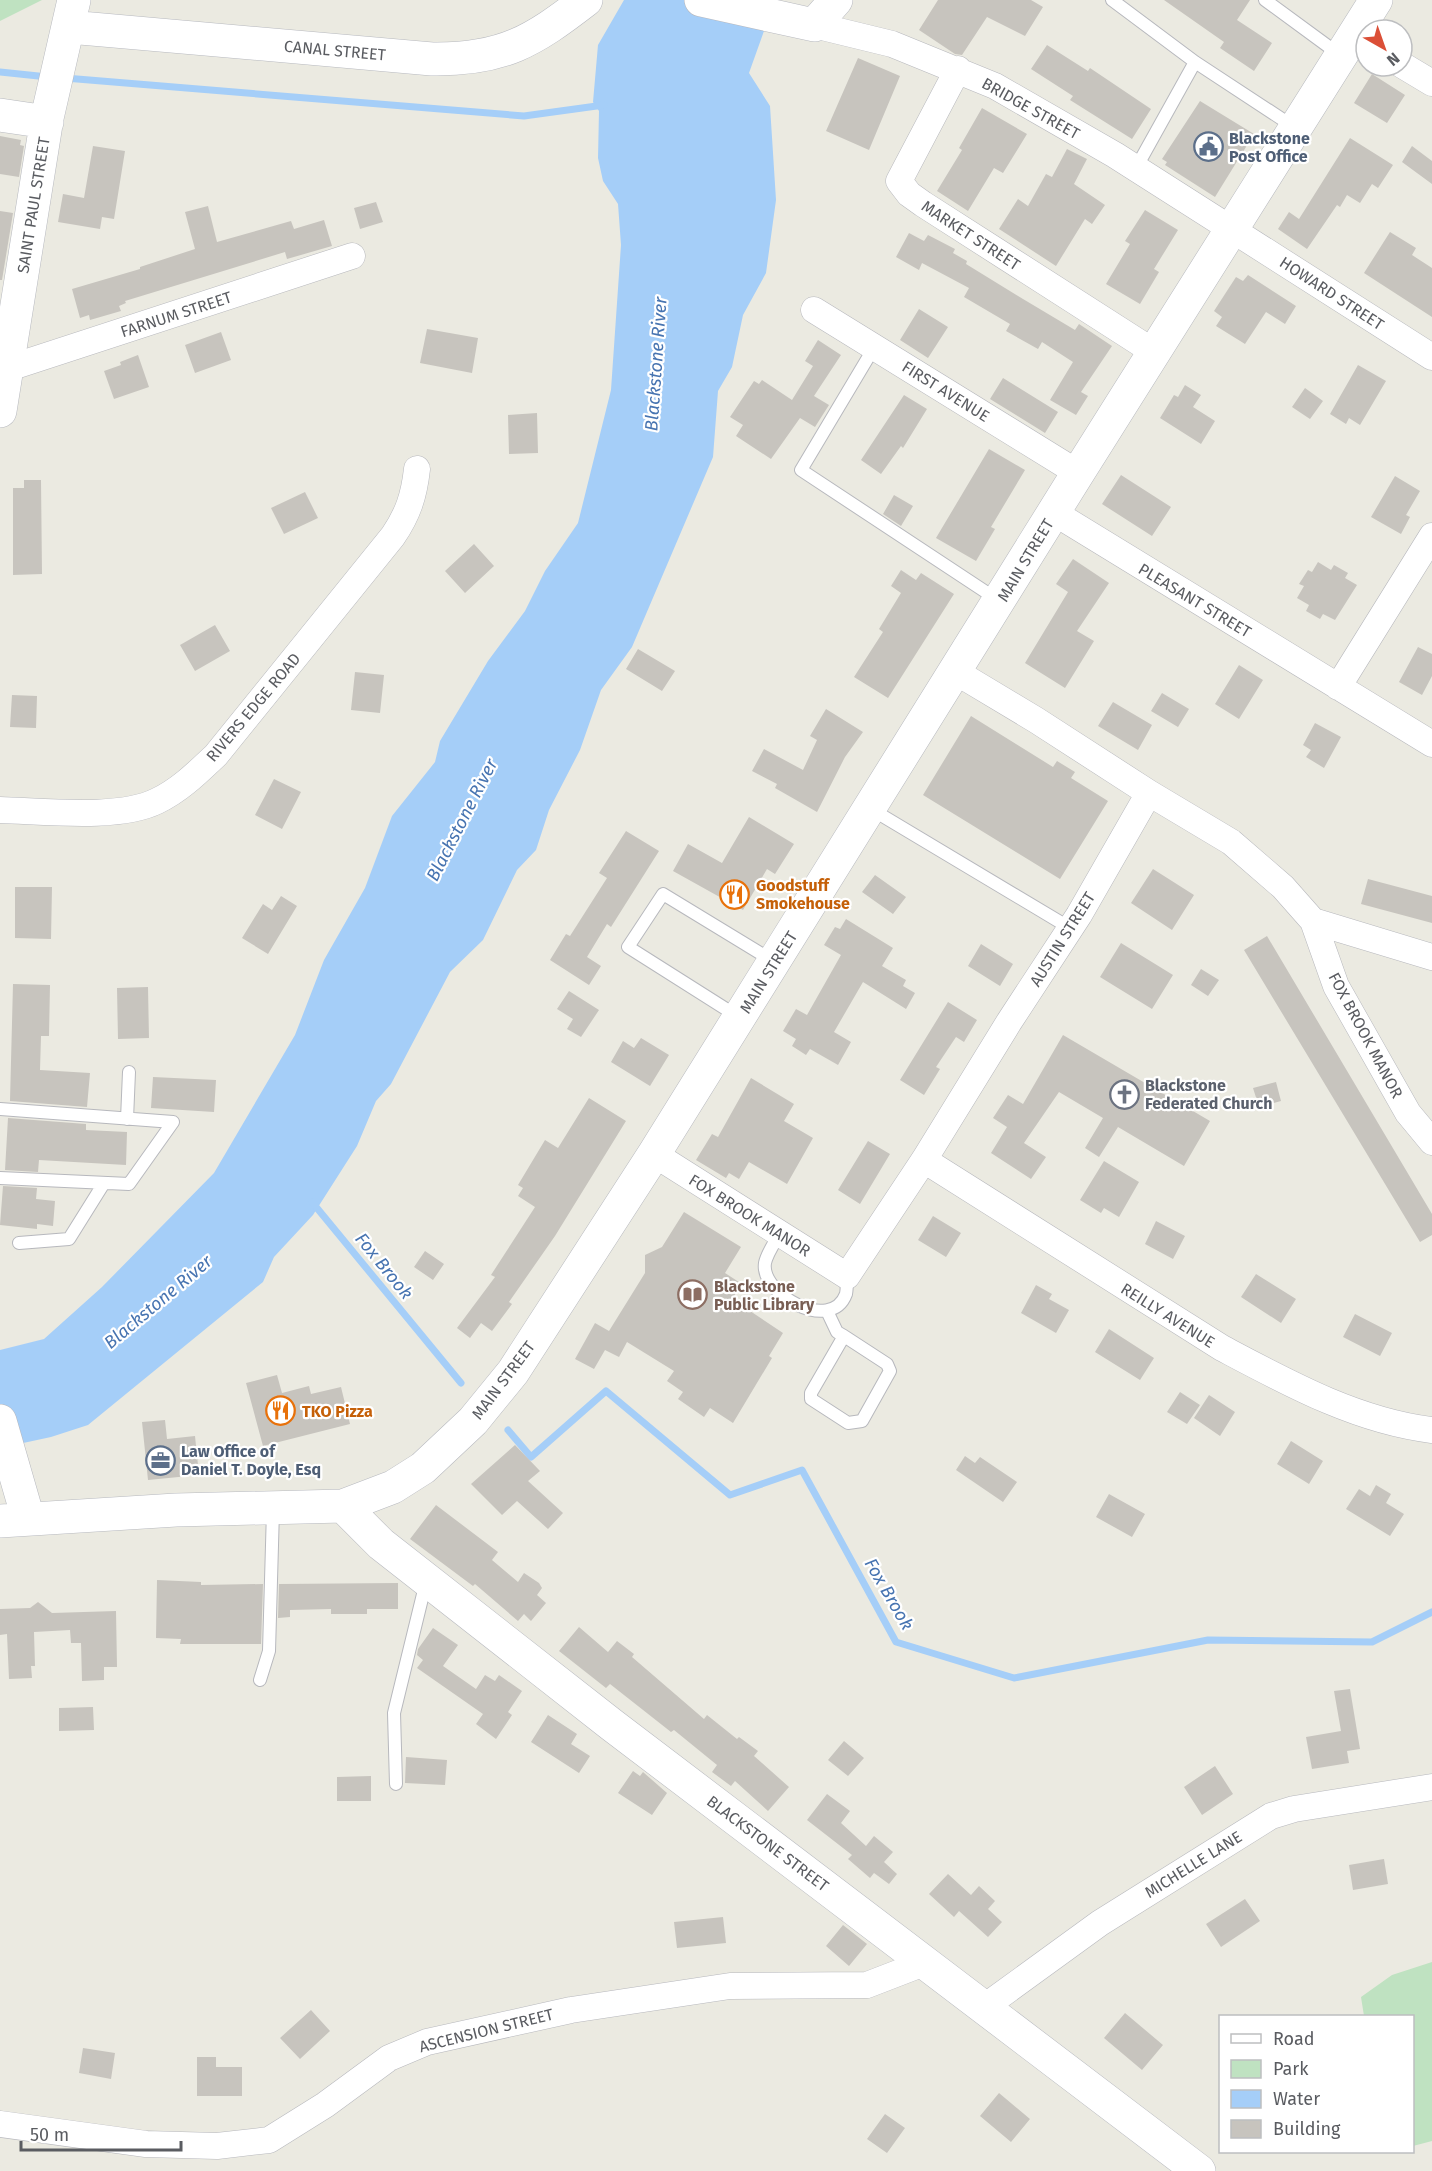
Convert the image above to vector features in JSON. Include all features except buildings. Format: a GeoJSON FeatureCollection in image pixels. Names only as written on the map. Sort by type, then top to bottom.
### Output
{"type":"FeatureCollection","features":[{"type":"Feature","properties":{"kind":"main road","name":"CANAL STREET"},"geometry":{"type":"LineString","coordinates":[[71,14],[432,58],[470,58],[527,42],[586,0]]}},
{"type":"Feature","properties":{"kind":"main road"},"geometry":{"type":"LineString","coordinates":[[701,0],[803,23],[836,0]]}},
{"type":"Feature","properties":{"kind":"main road","name":"MAIN STREET"},"geometry":{"type":"LineString","coordinates":[[1367,18],[1376,0]]}},
{"type":"Feature","properties":{"kind":"main road","name":"SAINT PAUL STREET"},"geometry":{"type":"LineString","coordinates":[[0,411],[3,370],[47,122],[71,14]]}},
{"type":"Feature","properties":{"kind":"main road","name":"MAIN STREET"},"geometry":{"type":"LineString","coordinates":[[14,1520],[176,1510],[343,1506],[393,1487],[423,1468],[473,1421],[513,1372],[654,1154],[1295,128],[1354,44]]}},
{"type":"Feature","properties":{"kind":"main road"},"geometry":{"type":"LineString","coordinates":[[0,115],[47,122]]}},
{"type":"Feature","properties":{"kind":"main road"},"geometry":{"type":"LineString","coordinates":[[0,1421],[10,1462],[14,1520]]}},
{"type":"Feature","properties":{"kind":"main road","name":"BLACKSTONE STREET"},"geometry":{"type":"LineString","coordinates":[[343,1506],[381,1544],[427,1581],[1199,2171]]}},
{"type":"Feature","properties":{"kind":"street","name":"BRIDGE STREET"},"geometry":{"type":"LineString","coordinates":[[803,23],[892,44],[996,86],[1136,168],[1232,228]]}},
{"type":"Feature","properties":{"kind":"street","name":"MARKET STREET"},"geometry":{"type":"LineString","coordinates":[[958,69],[899,181],[909,194],[1154,352]]}},
{"type":"Feature","properties":{"kind":"street"},"geometry":{"type":"LineString","coordinates":[[1414,72],[1432,83]]}},
{"type":"Feature","properties":{"kind":"street","name":"HOWARD STREET"},"geometry":{"type":"LineString","coordinates":[[1232,228],[1432,357]]}},
{"type":"Feature","properties":{"kind":"street","name":"FARNUM STREET"},"geometry":{"type":"LineString","coordinates":[[3,370],[352,256]]}},
{"type":"Feature","properties":{"kind":"street","name":"FIRST AVENUE"},"geometry":{"type":"LineString","coordinates":[[814,310],[1078,473]]}},
{"type":"Feature","properties":{"kind":"street","name":"RIVERS EDGE ROAD"},"geometry":{"type":"LineString","coordinates":[[0,810],[118,812],[155,802],[187,782],[216,755],[393,536],[411,504],[417,469]]}},
{"type":"Feature","properties":{"kind":"street","name":"PLEASANT STREET"},"geometry":{"type":"LineString","coordinates":[[1053,512],[1338,687]]}},
{"type":"Feature","properties":{"kind":"street"},"geometry":{"type":"LineString","coordinates":[[1432,536],[1338,687],[1432,744]]}},
{"type":"Feature","properties":{"kind":"street"},"geometry":{"type":"LineString","coordinates":[[956,672],[1036,720],[1149,793]]}},
{"type":"Feature","properties":{"kind":"street","name":"FOX BROOK MANOR"},"geometry":{"type":"LineString","coordinates":[[1149,793],[1231,842],[1282,887],[1313,921],[1336,986],[1408,1113],[1432,1142]]}},
{"type":"Feature","properties":{"kind":"street","name":"AUSTIN STREET"},"geometry":{"type":"LineString","coordinates":[[847,1275],[924,1160],[1070,928],[1149,793]]}},
{"type":"Feature","properties":{"kind":"street"},"geometry":{"type":"LineString","coordinates":[[1313,921],[1432,957]]}},
{"type":"Feature","properties":{"kind":"street","name":"FOX BROOK MANOR"},"geometry":{"type":"LineString","coordinates":[[654,1154],[847,1275]]}},
{"type":"Feature","properties":{"kind":"street","name":"REILLY AVENUE"},"geometry":{"type":"LineString","coordinates":[[924,1160],[1222,1348],[1270,1374],[1367,1417],[1406,1427],[1432,1430]]}},
{"type":"Feature","properties":{"kind":"street","name":"MICHELLE LANE"},"geometry":{"type":"LineString","coordinates":[[983,2008],[1100,1923],[1271,1816],[1304,1807],[1432,1787]]}},
{"type":"Feature","properties":{"kind":"street","name":"ASCENSION STREET"},"geometry":{"type":"LineString","coordinates":[[0,2124],[146,2144],[217,2146],[268,2140],[325,2105],[389,2058],[427,2042],[571,2010],[730,1986],[867,1985],[924,1963]]}},
{"type":"Feature","properties":{"kind":"lane"},"geometry":{"type":"LineString","coordinates":[[1112,0],[1195,62],[1295,128]]}},
{"type":"Feature","properties":{"kind":"lane"},"geometry":{"type":"LineString","coordinates":[[1265,0],[1354,44]]}},
{"type":"Feature","properties":{"kind":"lane"},"geometry":{"type":"LineString","coordinates":[[1136,168],[1195,62]]}},
{"type":"Feature","properties":{"kind":"lane"},"geometry":{"type":"LineString","coordinates":[[875,346],[801,470],[999,601]]}},
{"type":"Feature","properties":{"kind":"lane"},"geometry":{"type":"LineString","coordinates":[[870,809],[1070,928]]}},
{"type":"Feature","properties":{"kind":"lane"},"geometry":{"type":"LineString","coordinates":[[740,1018],[628,947],[663,894],[774,962]]}},
{"type":"Feature","properties":{"kind":"lane"},"geometry":{"type":"LineString","coordinates":[[127,1119],[129,1072]]}},
{"type":"Feature","properties":{"kind":"lane"},"geometry":{"type":"LineString","coordinates":[[0,1109],[173,1122],[129,1184],[0,1178]]}},
{"type":"Feature","properties":{"kind":"lane"},"geometry":{"type":"LineString","coordinates":[[19,1243],[69,1239],[104,1183]]}},
{"type":"Feature","properties":{"kind":"lane"},"geometry":{"type":"LineString","coordinates":[[780,1233],[765,1262],[766,1275],[772,1286],[796,1304],[818,1312],[827,1311],[838,1305],[846,1294],[847,1275]]}},
{"type":"Feature","properties":{"kind":"lane"},"geometry":{"type":"LineString","coordinates":[[827,1311],[837,1332],[844,1336],[887,1364],[890,1371],[862,1421],[855,1424],[848,1423],[811,1399],[811,1393],[844,1336]]}},
{"type":"Feature","properties":{"kind":"lane"},"geometry":{"type":"LineString","coordinates":[[260,1680],[269,1651],[273,1508]]}},
{"type":"Feature","properties":{"kind":"lane"},"geometry":{"type":"LineString","coordinates":[[396,1784],[394,1713],[427,1581]]}},
{"type":"Feature","properties":{"kind":"green space"},"geometry":{"type":"Polygon","coordinates":[[[0,0],[42,0],[0,21],[0,0]]]}},
{"type":"Feature","properties":{"kind":"green space"},"geometry":{"type":"Polygon","coordinates":[[[1432,1962],[1432,2141],[1414,2146],[1414,2015],[1364,2015],[1361,1997],[1392,1975],[1432,1962]]]}},
{"type":"Feature","properties":{"kind":"water","name":"Blackstone River"},"geometry":{"type":"Polygon","coordinates":[[[624,0],[775,0],[749,73],[770,106],[776,200],[766,273],[743,315],[732,367],[718,391],[713,457],[632,647],[601,690],[580,750],[549,810],[536,850],[517,870],[483,940],[450,972],[391,1084],[376,1101],[357,1146],[313,1215],[274,1257],[263,1282],[88,1425],[51,1437],[0,1448],[0,1350],[44,1339],[102,1287],[214,1173],[295,1035],[324,960],[365,888],[392,816],[435,762],[440,741],[488,661],[525,611],[545,571],[578,523],[611,390],[621,245],[618,204],[603,181],[598,158],[599,111],[593,102],[598,45],[624,0]]]}},
{"type":"Feature","properties":{"kind":"waterway"},"geometry":{"type":"LineString","coordinates":[[0,72],[48,77]]}},
{"type":"Feature","properties":{"kind":"waterway"},"geometry":{"type":"LineString","coordinates":[[65,78],[524,116],[604,105]]}},
{"type":"Feature","properties":{"kind":"waterway","name":"Fox Brook"},"geometry":{"type":"LineString","coordinates":[[312,1202],[461,1383]]}},
{"type":"Feature","properties":{"kind":"waterway","name":"Fox Brook"},"geometry":{"type":"LineString","coordinates":[[508,1430],[531,1457],[606,1391],[730,1495],[802,1470],[896,1642],[1014,1678],[1208,1640],[1372,1642],[1432,1612]]}},
{"type":"Feature","properties":{"kind":"place","name":"Blackstone Post Office"},"geometry":{"type":"Point","coordinates":[1208,147]}},
{"type":"Feature","properties":{"kind":"place","name":"Goodstuff Smokehouse"},"geometry":{"type":"Point","coordinates":[735,894]}},
{"type":"Feature","properties":{"kind":"place","name":"Blackstone Federated Church"},"geometry":{"type":"Point","coordinates":[1124,1094]}},
{"type":"Feature","properties":{"kind":"place","name":"Blackstone Public Library"},"geometry":{"type":"Point","coordinates":[693,1295]}},
{"type":"Feature","properties":{"kind":"place","name":"TKO Pizza"},"geometry":{"type":"Point","coordinates":[281,1411]}},
{"type":"Feature","properties":{"kind":"place","name":"Law Office of Daniel T. Doyle, Esq"},"geometry":{"type":"Point","coordinates":[160,1460]}}]}
